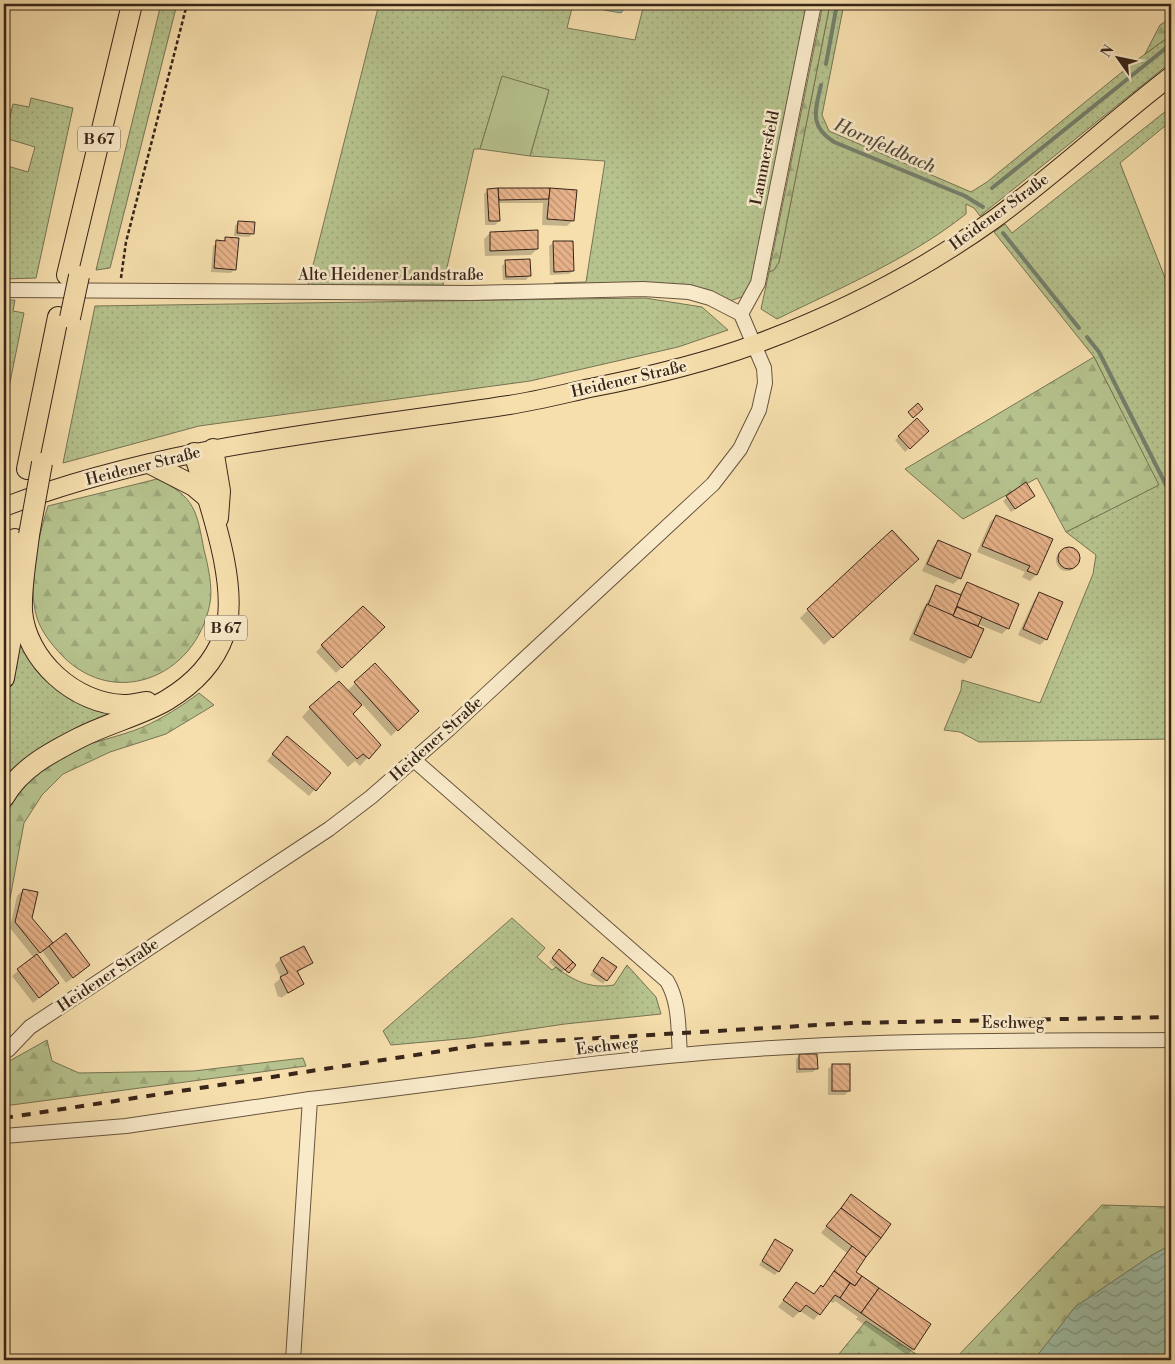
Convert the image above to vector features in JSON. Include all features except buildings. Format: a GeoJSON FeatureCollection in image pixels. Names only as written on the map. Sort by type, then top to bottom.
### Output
{"type":"FeatureCollection","features":[{"type":"Feature","properties":{"kind":"highway","name":"B 67"},"geometry":{"type":"LineString","coordinates":[[4,678],[22,537],[34,466],[64,317],[132,4]]}},
{"type":"Feature","properties":{"kind":"highway","name":"B 67"},"geometry":{"type":"LineString","coordinates":[[73,276],[144,4]]}},
{"type":"Feature","properties":{"kind":"highway"},"geometry":{"type":"LineString","coordinates":[[203,451],[207,497],[217,532]]}},
{"type":"Feature","properties":{"kind":"highway"},"geometry":{"type":"LineString","coordinates":[[203,451],[220,491],[217,532]]}},
{"type":"Feature","properties":{"kind":"highway"},"geometry":{"type":"LineString","coordinates":[[151,464],[194,486],[207,497]]}},
{"type":"Feature","properties":{"kind":"highway","name":"B 67"},"geometry":{"type":"LineString","coordinates":[[166,701],[204,671],[217,652],[225,634],[228,589],[217,532]]}},
{"type":"Feature","properties":{"kind":"highway","name":"B 67"},"geometry":{"type":"LineString","coordinates":[[4,603],[22,537]]}},
{"type":"Feature","properties":{"kind":"highway"},"geometry":{"type":"LineString","coordinates":[[22,537],[22,613],[26,633],[39,656],[71,689],[99,700],[123,705],[166,701]]}},
{"type":"Feature","properties":{"kind":"highway"},"geometry":{"type":"LineString","coordinates":[[4,797],[25,770],[45,756],[96,728],[166,701]]}},
{"type":"Feature","properties":{"kind":"main road","name":"Heidener Straße"},"geometry":{"type":"LineString","coordinates":[[4,507],[52,489],[203,451],[512,404],[667,372],[754,345],[835,312],[906,276],[948,250],[1021,198],[1171,76]]}},
{"type":"Feature","properties":{"kind":"street","name":"Lammersfeld"},"geometry":{"type":"LineString","coordinates":[[740,314],[758,283],[814,4]]}},
{"type":"Feature","properties":{"kind":"street","name":"Alte Heidener Landstraße"},"geometry":{"type":"LineString","coordinates":[[4,290],[471,293],[666,290],[689,292],[710,298],[740,314]]}},
{"type":"Feature","properties":{"kind":"street"},"geometry":{"type":"LineString","coordinates":[[740,314],[754,345]]}},
{"type":"Feature","properties":{"kind":"street","name":"Heidener Straße"},"geometry":{"type":"LineString","coordinates":[[8,1050],[30,1026],[329,828],[414,760],[713,484],[740,449],[759,410],[765,383],[764,368],[754,345]]}},
{"type":"Feature","properties":{"kind":"street"},"geometry":{"type":"LineString","coordinates":[[414,760],[666,980],[674,992],[680,1055]]}},
{"type":"Feature","properties":{"kind":"street","name":"Eschweg"},"geometry":{"type":"LineString","coordinates":[[4,1136],[126,1126],[310,1099],[680,1055],[902,1042],[1171,1040]]}},
{"type":"Feature","properties":{"kind":"street"},"geometry":{"type":"LineString","coordinates":[[294,1360],[310,1099]]}},
{"type":"Feature","properties":{"kind":"path"},"geometry":{"type":"LineString","coordinates":[[120,290],[126,242],[187,4]]}},
{"type":"Feature","properties":{"kind":"green space"},"geometry":{"type":"Polygon","coordinates":[[[161,4],[177,4],[110,268],[96,270],[161,4]]]}},
{"type":"Feature","properties":{"kind":"green space"},"geometry":{"type":"Polygon","coordinates":[[[379,4],[573,4],[567,28],[635,40],[644,4],[809,4],[754,277],[747,295],[730,301],[711,293],[557,286],[554,283],[586,282],[605,161],[530,156],[549,90],[502,77],[480,149],[474,149],[443,285],[308,285],[379,4]]]}},
{"type":"Feature","properties":{"kind":"green space"},"geometry":{"type":"Polygon","coordinates":[[[823,4],[830,4],[779,262],[774,270],[769,272],[823,4]]]}},
{"type":"Feature","properties":{"kind":"green space"},"geometry":{"type":"Polygon","coordinates":[[[830,4],[844,4],[822,115],[829,131],[971,192],[987,182],[1133,63],[1171,35],[1171,62],[980,216],[974,208],[966,204],[966,214],[922,245],[875,271],[777,319],[761,309],[769,272],[774,270],[779,262],[830,4]]]}},
{"type":"Feature","properties":{"kind":"green space"},"geometry":{"type":"Polygon","coordinates":[[[1171,18],[1171,35],[1145,54],[1160,25],[1171,18]]]}},
{"type":"Feature","properties":{"kind":"green space"},"geometry":{"type":"Polygon","coordinates":[[[502,76],[549,90],[530,156],[480,149],[502,76]]]}},
{"type":"Feature","properties":{"kind":"green space"},"geometry":{"type":"Polygon","coordinates":[[[31,98],[73,108],[36,278],[4,279],[4,165],[28,172],[35,147],[5,138],[13,104],[29,107],[31,98]]]}},
{"type":"Feature","properties":{"kind":"green space"},"geometry":{"type":"Polygon","coordinates":[[[1171,107],[1171,121],[1120,163],[1171,293],[1171,739],[979,742],[960,732],[944,730],[961,690],[962,680],[1040,703],[1093,574],[1096,555],[1066,532],[1158,485],[1094,357],[994,232],[1005,224],[1012,233],[1171,107]]]}},
{"type":"Feature","properties":{"kind":"green space"},"geometry":{"type":"Polygon","coordinates":[[[645,298],[702,307],[728,330],[678,347],[530,381],[199,426],[63,463],[95,306],[645,298]]]}},
{"type":"Feature","properties":{"kind":"green space"},"geometry":{"type":"Polygon","coordinates":[[[4,300],[15,300],[13,311],[24,313],[4,412],[4,300]]]}},
{"type":"Feature","properties":{"kind":"green space"},"geometry":{"type":"Polygon","coordinates":[[[1094,357],[1159,485],[1066,532],[1037,478],[963,519],[905,469],[1094,357]]]}},
{"type":"Feature","properties":{"kind":"green space"},"geometry":{"type":"Polygon","coordinates":[[[157,479],[170,485],[187,499],[196,515],[210,576],[210,603],[202,629],[188,651],[169,668],[148,678],[125,682],[101,680],[78,669],[57,650],[37,618],[34,606],[33,577],[37,547],[44,518],[48,506],[157,479]]]}},
{"type":"Feature","properties":{"kind":"green space"},"geometry":{"type":"Polygon","coordinates":[[[17,641],[22,643],[29,657],[126,711],[75,730],[44,745],[17,767],[4,782],[4,725],[17,641]]]}},
{"type":"Feature","properties":{"kind":"green space"},"geometry":{"type":"Polygon","coordinates":[[[199,693],[214,705],[166,734],[110,752],[63,774],[42,795],[24,823],[4,931],[4,824],[19,793],[44,768],[63,755],[81,747],[143,727],[186,703],[199,693]]]}},
{"type":"Feature","properties":{"kind":"green space"},"geometry":{"type":"Polygon","coordinates":[[[512,918],[545,948],[537,957],[552,970],[556,967],[583,983],[598,986],[614,985],[627,965],[656,997],[661,1014],[565,1024],[470,1038],[391,1045],[383,1031],[512,918]]]}},
{"type":"Feature","properties":{"kind":"green space"},"geometry":{"type":"Polygon","coordinates":[[[47,1040],[52,1061],[79,1073],[194,1071],[303,1058],[306,1066],[4,1106],[4,1064],[47,1040]]]}},
{"type":"Feature","properties":{"kind":"green space"},"geometry":{"type":"Polygon","coordinates":[[[1102,1205],[1171,1207],[1171,1245],[1152,1255],[1075,1307],[1034,1360],[954,1360],[1102,1205]]]}},
{"type":"Feature","properties":{"kind":"green space"},"geometry":{"type":"Polygon","coordinates":[[[866,1321],[925,1360],[842,1360],[839,1354],[866,1321]]]}},
{"type":"Feature","properties":{"kind":"water"},"geometry":{"type":"Polygon","coordinates":[[[598,4],[628,4],[621,13],[604,10],[598,4]]]}},
{"type":"Feature","properties":{"kind":"water"},"geometry":{"type":"Polygon","coordinates":[[[1171,1245],[1171,1360],[1034,1360],[1075,1307],[1152,1255],[1171,1245]]]}},
{"type":"Feature","properties":{"kind":"waterway","name":"Hornfeldbach"},"geometry":{"type":"LineString","coordinates":[[826,64],[837,4]]}},
{"type":"Feature","properties":{"kind":"waterway"},"geometry":{"type":"LineString","coordinates":[[992,188],[1171,44]]}},
{"type":"Feature","properties":{"kind":"waterway","name":"Hornfeldbach"},"geometry":{"type":"LineString","coordinates":[[821,85],[816,117],[817,124],[826,136],[834,142],[965,196],[983,207]]}},
{"type":"Feature","properties":{"kind":"waterway","name":"Hornfeldbach"},"geometry":{"type":"LineString","coordinates":[[1003,233],[1079,328]]}},
{"type":"Feature","properties":{"kind":"waterway"},"geometry":{"type":"LineString","coordinates":[[1087,337],[1099,352],[1171,495]]}},
{"type":"Feature","properties":{"kind":"railway"},"geometry":{"type":"LineString","coordinates":[[4,1118],[481,1045],[851,1023],[1171,1017]]}}]}
